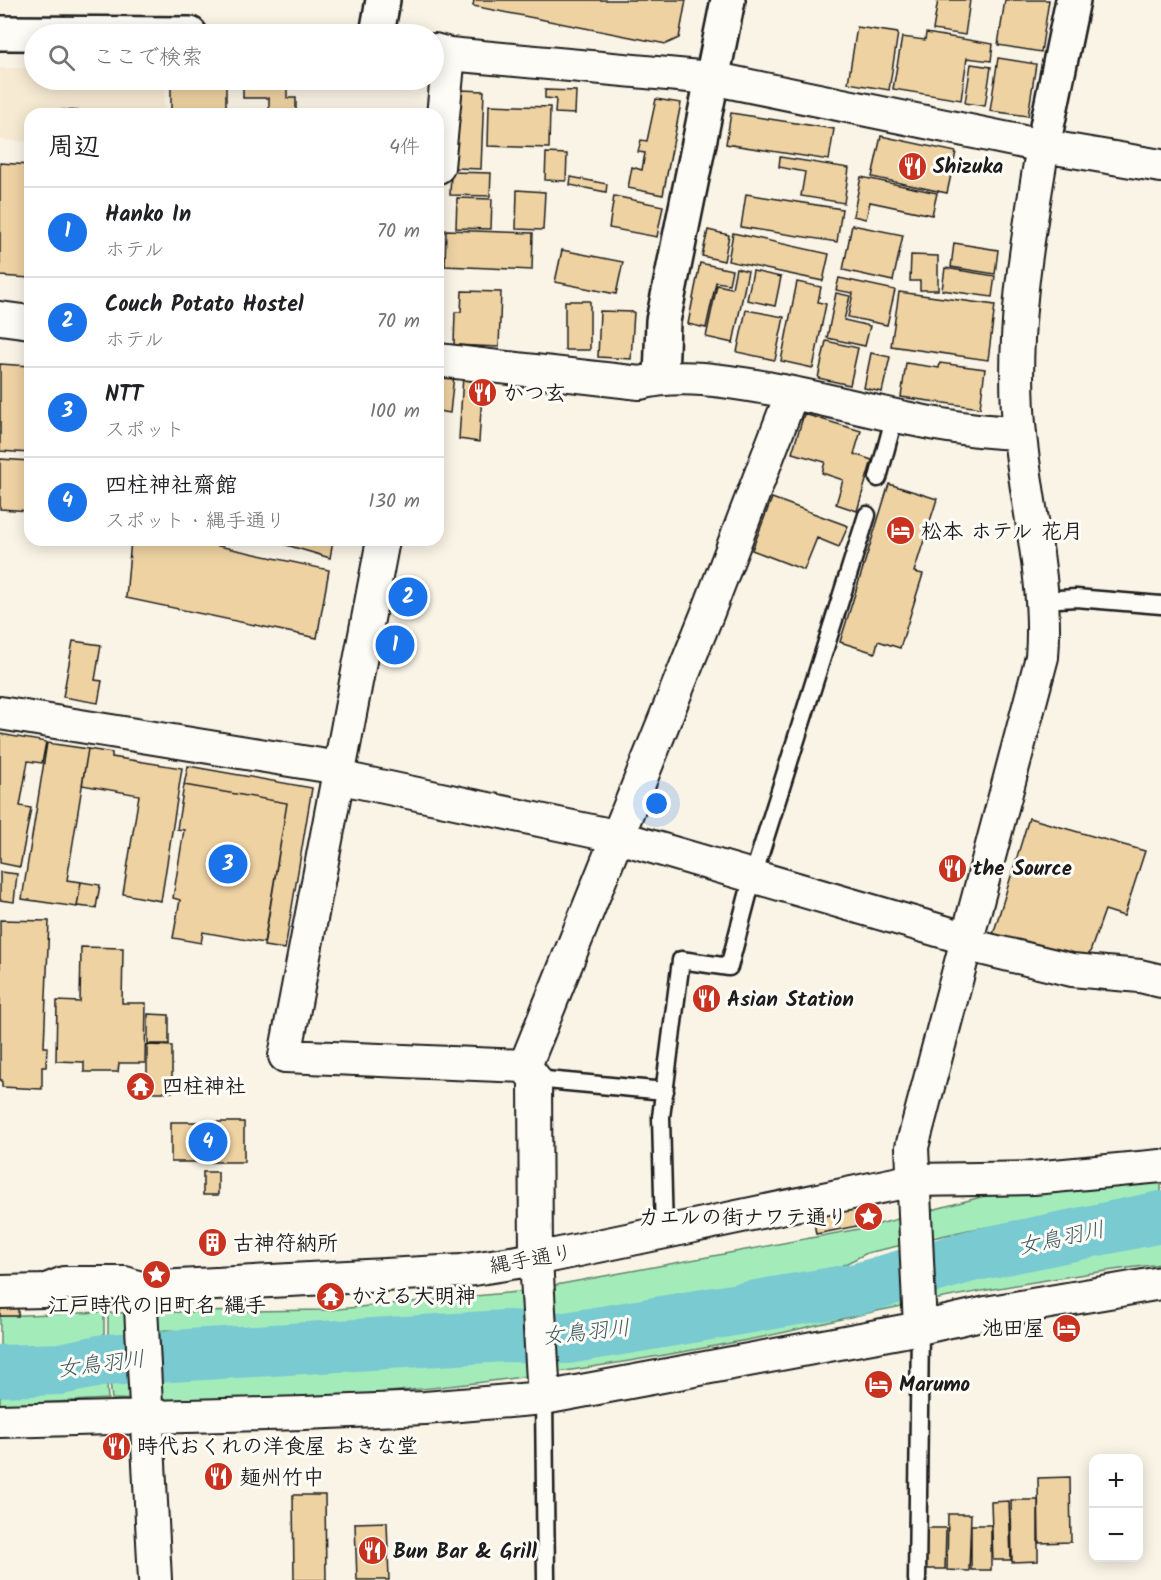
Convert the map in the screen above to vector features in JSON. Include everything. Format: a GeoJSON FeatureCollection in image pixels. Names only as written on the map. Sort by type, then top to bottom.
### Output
{"type":"FeatureCollection","features":[{"type":"Feature","properties":{"kind":"street"},"geometry":{"type":"LineString","coordinates":[[379,24],[383,0]]}},
{"type":"Feature","properties":{"kind":"street"},"geometry":{"type":"LineString","coordinates":[[662,378],[663,321],[728,0]]}},
{"type":"Feature","properties":{"kind":"street"},"geometry":{"type":"LineString","coordinates":[[920,1319],[912,1147],[1042,657],[1042,600],[1020,433],[1017,357],[1023,284],[1043,146],[1073,0]]}},
{"type":"Feature","properties":{"kind":"street"},"geometry":{"type":"LineString","coordinates":[[0,33],[24,33]]}},
{"type":"Feature","properties":{"kind":"street"},"geometry":{"type":"LineString","coordinates":[[444,52],[711,78],[1043,146],[1161,166]]}},
{"type":"Feature","properties":{"kind":"street"},"geometry":{"type":"LineString","coordinates":[[440,90],[440,108]]}},
{"type":"Feature","properties":{"kind":"street"},"geometry":{"type":"LineString","coordinates":[[0,318],[24,321]]}},
{"type":"Feature","properties":{"kind":"street"},"geometry":{"type":"LineString","coordinates":[[444,361],[640,382],[662,378],[731,382],[968,430],[1020,433]]}},
{"type":"Feature","properties":{"kind":"street"},"geometry":{"type":"LineString","coordinates":[[544,1389],[530,1072],[615,836],[708,612],[792,393]]}},
{"type":"Feature","properties":{"kind":"street"},"geometry":{"type":"LineString","coordinates":[[382,546],[285,1056],[530,1072]]}},
{"type":"Feature","properties":{"kind":"street"},"geometry":{"type":"LineString","coordinates":[[0,713],[338,772],[615,836],[965,941],[1072,970],[1140,976],[1161,981]]}},
{"type":"Feature","properties":{"kind":"street","name":"縄手通り"},"geometry":{"type":"LineString","coordinates":[[0,1293],[44,1291],[71,1283],[125,1283],[141,1299],[461,1271],[537,1269],[664,1233],[1033,1178],[1161,1167]]}},
{"type":"Feature","properties":{"kind":"street"},"geometry":{"type":"LineString","coordinates":[[0,1421],[146,1406],[414,1408],[544,1389],[920,1319],[986,1313],[1161,1283]]}},
{"type":"Feature","properties":{"kind":"street"},"geometry":{"type":"LineString","coordinates":[[141,1299],[155,1580]]}},
{"type":"Feature","properties":{"kind":"lane"},"geometry":{"type":"LineString","coordinates":[[878,478],[895,415]]}},
{"type":"Feature","properties":{"kind":"lane"},"geometry":{"type":"LineString","coordinates":[[664,1233],[661,1117],[681,960],[729,967],[753,876],[867,515]]}},
{"type":"Feature","properties":{"kind":"lane"},"geometry":{"type":"LineString","coordinates":[[1042,600],[1076,598],[1161,605]]}},
{"type":"Feature","properties":{"kind":"lane"},"geometry":{"type":"LineString","coordinates":[[530,1072],[665,1091]]}},
{"type":"Feature","properties":{"kind":"lane"},"geometry":{"type":"LineString","coordinates":[[917,1580],[920,1319]]}},
{"type":"Feature","properties":{"kind":"lane"},"geometry":{"type":"LineString","coordinates":[[544,1389],[546,1580]]}},
{"type":"Feature","properties":{"kind":"shaded area"},"geometry":{"type":"Polygon","coordinates":[[[0,68],[24,68],[24,90],[165,90],[164,108],[24,108],[24,142],[0,140],[0,68]]]}},
{"type":"Feature","properties":{"kind":"green space"},"geometry":{"type":"Polygon","coordinates":[[[1161,1176],[1161,1201],[968,1230],[867,1253],[815,1279],[724,1303],[554,1320],[518,1316],[265,1336],[166,1330],[108,1337],[108,1313],[327,1310],[518,1292],[864,1228],[996,1193],[1161,1176]]]}},
{"type":"Feature","properties":{"kind":"green space"},"geometry":{"type":"Polygon","coordinates":[[[1161,1227],[1161,1264],[983,1291],[877,1311],[763,1337],[590,1367],[511,1379],[352,1395],[192,1401],[112,1399],[109,1374],[159,1364],[505,1341],[563,1344],[874,1293],[970,1263],[1161,1227]]]}},
{"type":"Feature","properties":{"kind":"green space"},"geometry":{"type":"Polygon","coordinates":[[[104,1312],[104,1339],[79,1347],[9,1348],[0,1351],[0,1316],[104,1312]]]}},
{"type":"Feature","properties":{"kind":"green space"},"geometry":{"type":"Polygon","coordinates":[[[106,1374],[108,1399],[0,1405],[0,1389],[106,1374]]]}},
{"type":"Feature","properties":{"kind":"building"},"geometry":{"type":"Polygon","coordinates":[[[474,0],[686,0],[679,38],[666,44],[473,6],[474,0]]]}},
{"type":"Feature","properties":{"kind":"building"},"geometry":{"type":"Polygon","coordinates":[[[938,0],[970,0],[965,35],[933,30],[938,0]]]}},
{"type":"Feature","properties":{"kind":"building"},"geometry":{"type":"Polygon","coordinates":[[[1005,0],[1049,0],[1041,52],[998,45],[1005,0]]]}},
{"type":"Feature","properties":{"kind":"building"},"geometry":{"type":"Polygon","coordinates":[[[857,27],[898,33],[889,90],[848,83],[857,27]]]}},
{"type":"Feature","properties":{"kind":"building"},"geometry":{"type":"Polygon","coordinates":[[[926,33],[993,44],[991,61],[967,58],[961,100],[893,89],[902,37],[925,40],[926,33]]]}},
{"type":"Feature","properties":{"kind":"building"},"geometry":{"type":"Polygon","coordinates":[[[998,58],[1036,64],[1028,116],[990,111],[998,58]]]}},
{"type":"Feature","properties":{"kind":"building"},"geometry":{"type":"Polygon","coordinates":[[[971,64],[991,67],[985,106],[965,103],[971,64]]]}},
{"type":"Feature","properties":{"kind":"building"},"geometry":{"type":"Polygon","coordinates":[[[171,90],[226,90],[226,108],[171,108],[171,90]]]}},
{"type":"Feature","properties":{"kind":"building"},"geometry":{"type":"Polygon","coordinates":[[[243,90],[287,90],[287,98],[296,98],[296,108],[269,108],[269,98],[243,98],[243,90]]]}},
{"type":"Feature","properties":{"kind":"building"},"geometry":{"type":"Polygon","coordinates":[[[461,90],[484,91],[481,169],[455,168],[457,106],[461,107],[461,90]]]}},
{"type":"Feature","properties":{"kind":"building"},"geometry":{"type":"Polygon","coordinates":[[[545,90],[576,91],[575,114],[555,113],[556,99],[545,98],[545,90]]]}},
{"type":"Feature","properties":{"kind":"building"},"geometry":{"type":"Polygon","coordinates":[[[656,99],[681,103],[663,195],[628,188],[632,167],[642,170],[645,153],[638,152],[641,140],[647,141],[656,99]]]}},
{"type":"Feature","properties":{"kind":"building"},"geometry":{"type":"Polygon","coordinates":[[[489,105],[550,107],[549,148],[488,146],[489,105]]]}},
{"type":"Feature","properties":{"kind":"building"},"geometry":{"type":"Polygon","coordinates":[[[731,113],[834,129],[829,160],[726,144],[731,113]]]}},
{"type":"Feature","properties":{"kind":"building"},"geometry":{"type":"Polygon","coordinates":[[[881,136],[956,152],[947,193],[872,177],[881,136]]]}},
{"type":"Feature","properties":{"kind":"building"},"geometry":{"type":"Polygon","coordinates":[[[546,153],[567,154],[566,181],[545,180],[546,153]]]}},
{"type":"Feature","properties":{"kind":"building"},"geometry":{"type":"Polygon","coordinates":[[[780,157],[849,168],[844,203],[801,196],[805,172],[779,167],[780,157]]]}},
{"type":"Feature","properties":{"kind":"building"},"geometry":{"type":"Polygon","coordinates":[[[0,163],[24,165],[24,278],[0,276],[0,163]]]}},
{"type":"Feature","properties":{"kind":"building"},"geometry":{"type":"Polygon","coordinates":[[[451,172],[491,173],[490,196],[450,195],[451,172]]]}},
{"type":"Feature","properties":{"kind":"building"},"geometry":{"type":"Polygon","coordinates":[[[571,177],[607,184],[606,192],[570,185],[571,177]]]}},
{"type":"Feature","properties":{"kind":"building"},"geometry":{"type":"Polygon","coordinates":[[[861,177],[937,193],[932,215],[870,202],[866,219],[853,216],[861,177]]]}},
{"type":"Feature","properties":{"kind":"building"},"geometry":{"type":"Polygon","coordinates":[[[517,190],[545,192],[543,230],[516,229],[517,190]]]}},
{"type":"Feature","properties":{"kind":"building"},"geometry":{"type":"Polygon","coordinates":[[[746,194],[842,209],[837,242],[741,227],[746,194]]]}},
{"type":"Feature","properties":{"kind":"building"},"geometry":{"type":"Polygon","coordinates":[[[614,196],[663,206],[657,237],[609,228],[614,196]]]}},
{"type":"Feature","properties":{"kind":"building"},"geometry":{"type":"Polygon","coordinates":[[[457,198],[492,199],[491,229],[456,228],[457,198]]]}},
{"type":"Feature","properties":{"kind":"building"},"geometry":{"type":"Polygon","coordinates":[[[852,225],[903,235],[893,281],[843,270],[852,225]]]}},
{"type":"Feature","properties":{"kind":"building"},"geometry":{"type":"Polygon","coordinates":[[[446,230],[533,233],[532,270],[445,266],[446,230]]]}},
{"type":"Feature","properties":{"kind":"building"},"geometry":{"type":"Polygon","coordinates":[[[708,230],[729,235],[724,261],[702,256],[708,230]]]}},
{"type":"Feature","properties":{"kind":"building"},"geometry":{"type":"Polygon","coordinates":[[[733,233],[829,254],[823,281],[728,261],[733,233]]]}},
{"type":"Feature","properties":{"kind":"building"},"geometry":{"type":"Polygon","coordinates":[[[954,243],[998,250],[995,274],[951,267],[954,243]]]}},
{"type":"Feature","properties":{"kind":"building"},"geometry":{"type":"Polygon","coordinates":[[[562,250],[623,262],[616,294],[555,282],[562,250]]]}},
{"type":"Feature","properties":{"kind":"building"},"geometry":{"type":"Polygon","coordinates":[[[911,255],[938,256],[938,290],[920,290],[920,281],[910,281],[911,255]]]}},
{"type":"Feature","properties":{"kind":"building"},"geometry":{"type":"Polygon","coordinates":[[[700,263],[732,270],[729,284],[716,282],[706,328],[688,324],[700,263]]]}},
{"type":"Feature","properties":{"kind":"building"},"geometry":{"type":"Polygon","coordinates":[[[736,268],[748,271],[733,343],[706,337],[717,285],[732,288],[736,268]]]}},
{"type":"Feature","properties":{"kind":"building"},"geometry":{"type":"Polygon","coordinates":[[[945,268],[995,276],[992,297],[942,290],[945,268]]]}},
{"type":"Feature","properties":{"kind":"building"},"geometry":{"type":"Polygon","coordinates":[[[753,271],[781,277],[775,306],[747,300],[753,271]]]}},
{"type":"Feature","properties":{"kind":"building"},"geometry":{"type":"Polygon","coordinates":[[[839,278],[895,290],[887,325],[848,317],[853,293],[836,290],[839,278]]]}},
{"type":"Feature","properties":{"kind":"building"},"geometry":{"type":"Polygon","coordinates":[[[797,282],[821,287],[818,302],[826,304],[813,368],[781,361],[797,282]]]}},
{"type":"Feature","properties":{"kind":"building"},"geometry":{"type":"Polygon","coordinates":[[[462,291],[501,292],[499,347],[454,345],[455,312],[461,312],[462,291]]]}},
{"type":"Feature","properties":{"kind":"building"},"geometry":{"type":"Polygon","coordinates":[[[899,292],[995,305],[988,360],[891,346],[899,292]]]}},
{"type":"Feature","properties":{"kind":"building"},"geometry":{"type":"Polygon","coordinates":[[[836,293],[850,296],[844,320],[870,326],[865,346],[827,338],[836,293]]]}},
{"type":"Feature","properties":{"kind":"building"},"geometry":{"type":"Polygon","coordinates":[[[565,301],[590,301],[590,350],[565,350],[565,301]]]}},
{"type":"Feature","properties":{"kind":"building"},"geometry":{"type":"Polygon","coordinates":[[[746,310],[784,317],[775,360],[737,352],[746,310]]]}},
{"type":"Feature","properties":{"kind":"building"},"geometry":{"type":"Polygon","coordinates":[[[600,311],[634,312],[631,359],[598,357],[600,311]]]}},
{"type":"Feature","properties":{"kind":"building"},"geometry":{"type":"Polygon","coordinates":[[[826,341],[858,348],[850,385],[818,378],[826,341]]]}},
{"type":"Feature","properties":{"kind":"building"},"geometry":{"type":"Polygon","coordinates":[[[871,353],[890,357],[882,392],[864,388],[871,353]]]}},
{"type":"Feature","properties":{"kind":"building"},"geometry":{"type":"Polygon","coordinates":[[[906,363],[939,368],[940,363],[985,369],[980,408],[901,397],[906,363]]]}},
{"type":"Feature","properties":{"kind":"building"},"geometry":{"type":"Polygon","coordinates":[[[0,364],[24,366],[24,453],[0,451],[0,364]]]}},
{"type":"Feature","properties":{"kind":"building"},"geometry":{"type":"Polygon","coordinates":[[[444,374],[454,375],[450,413],[444,412],[444,374]]]}},
{"type":"Feature","properties":{"kind":"building"},"geometry":{"type":"Polygon","coordinates":[[[463,376],[483,377],[479,442],[459,439],[463,376]]]}},
{"type":"Feature","properties":{"kind":"building"},"geometry":{"type":"Polygon","coordinates":[[[804,414],[861,431],[854,454],[872,460],[857,511],[836,504],[843,480],[822,473],[825,462],[792,453],[804,414]]]}},
{"type":"Feature","properties":{"kind":"building"},"geometry":{"type":"Polygon","coordinates":[[[0,459],[24,461],[24,511],[0,509],[0,459]]]}},
{"type":"Feature","properties":{"kind":"building"},"geometry":{"type":"Polygon","coordinates":[[[889,484],[937,499],[914,572],[923,574],[900,648],[878,641],[875,653],[840,642],[889,484]]]}},
{"type":"Feature","properties":{"kind":"building"},"geometry":{"type":"Polygon","coordinates":[[[772,498],[848,526],[839,547],[817,538],[804,570],[752,550],[772,498]]]}},
{"type":"Feature","properties":{"kind":"building"},"geometry":{"type":"Polygon","coordinates":[[[130,546],[219,546],[329,570],[317,638],[126,598],[130,546]]]}},
{"type":"Feature","properties":{"kind":"building"},"geometry":{"type":"Polygon","coordinates":[[[290,546],[332,546],[330,558],[290,546]]]}},
{"type":"Feature","properties":{"kind":"building"},"geometry":{"type":"Polygon","coordinates":[[[73,641],[101,645],[95,680],[102,681],[98,703],[63,697],[73,641]]]}},
{"type":"Feature","properties":{"kind":"building"},"geometry":{"type":"Polygon","coordinates":[[[0,734],[46,742],[42,763],[28,761],[20,806],[31,808],[20,867],[0,863],[0,734]]]}},
{"type":"Feature","properties":{"kind":"building"},"geometry":{"type":"Polygon","coordinates":[[[47,743],[88,749],[67,880],[81,882],[77,907],[22,899],[47,743]]]}},
{"type":"Feature","properties":{"kind":"building"},"geometry":{"type":"Polygon","coordinates":[[[88,749],[112,753],[112,757],[182,768],[161,901],[123,894],[139,795],[82,785],[88,749]]]}},
{"type":"Feature","properties":{"kind":"building"},"geometry":{"type":"Polygon","coordinates":[[[188,766],[312,788],[285,949],[264,946],[287,803],[184,785],[188,766]]]}},
{"type":"Feature","properties":{"kind":"building"},"geometry":{"type":"Polygon","coordinates":[[[184,785],[287,803],[264,943],[203,932],[201,943],[173,938],[180,900],[173,898],[184,830],[177,829],[184,785]]]}},
{"type":"Feature","properties":{"kind":"building"},"geometry":{"type":"Polygon","coordinates":[[[1029,818],[1145,851],[1124,916],[1105,910],[1085,966],[991,941],[1029,818]]]}},
{"type":"Feature","properties":{"kind":"building"},"geometry":{"type":"Polygon","coordinates":[[[0,872],[17,874],[14,902],[0,900],[0,872]]]}},
{"type":"Feature","properties":{"kind":"building"},"geometry":{"type":"Polygon","coordinates":[[[81,882],[100,885],[96,908],[77,906],[81,882]]]}},
{"type":"Feature","properties":{"kind":"building"},"geometry":{"type":"Polygon","coordinates":[[[0,920],[49,921],[44,1047],[47,1047],[46,1067],[42,1067],[42,1089],[2,1087],[2,1080],[0,1080],[0,920]]]}},
{"type":"Feature","properties":{"kind":"building"},"geometry":{"type":"Polygon","coordinates":[[[81,947],[123,948],[122,1003],[146,1003],[145,1063],[119,1063],[118,1072],[84,1072],[84,1062],[56,1061],[57,1001],[80,1002],[81,947]]]}},
{"type":"Feature","properties":{"kind":"building"},"geometry":{"type":"Polygon","coordinates":[[[148,1014],[169,1015],[169,1044],[148,1044],[148,1014]]]}},
{"type":"Feature","properties":{"kind":"building"},"geometry":{"type":"Polygon","coordinates":[[[147,1045],[172,1046],[172,1092],[147,1092],[147,1045]]]}},
{"type":"Feature","properties":{"kind":"building"},"geometry":{"type":"Polygon","coordinates":[[[171,1122],[244,1122],[244,1162],[171,1162],[171,1122]]]}},
{"type":"Feature","properties":{"kind":"building"},"geometry":{"type":"Polygon","coordinates":[[[203,1172],[218,1172],[218,1195],[203,1195],[203,1172]]]}},
{"type":"Feature","properties":{"kind":"building"},"geometry":{"type":"Polygon","coordinates":[[[859,1208],[862,1225],[816,1234],[813,1217],[859,1208]]]}},
{"type":"Feature","properties":{"kind":"building","name":"古神符納所"},"geometry":{"type":"Polygon","coordinates":[[[207,1237],[217,1237],[217,1248],[207,1248],[207,1237]]]}},
{"type":"Feature","properties":{"kind":"building"},"geometry":{"type":"Polygon","coordinates":[[[0,1302],[18,1302],[18,1316],[0,1316],[0,1302]]]}},
{"type":"Feature","properties":{"kind":"building"},"geometry":{"type":"Polygon","coordinates":[[[1070,1477],[1071,1542],[1039,1543],[1038,1478],[1070,1477]]]}},
{"type":"Feature","properties":{"kind":"building"},"geometry":{"type":"Polygon","coordinates":[[[293,1495],[325,1495],[326,1580],[294,1580],[293,1495]]]}},
{"type":"Feature","properties":{"kind":"building"},"geometry":{"type":"Polygon","coordinates":[[[1011,1500],[1038,1500],[1038,1561],[1012,1562],[1011,1500]]]}},
{"type":"Feature","properties":{"kind":"building"},"geometry":{"type":"Polygon","coordinates":[[[1009,1501],[1011,1560],[993,1560],[991,1502],[1009,1501]]]}},
{"type":"Feature","properties":{"kind":"building"},"geometry":{"type":"Polygon","coordinates":[[[948,1514],[971,1514],[969,1571],[947,1570],[948,1514]]]}},
{"type":"Feature","properties":{"kind":"building","name":"Bun Bar & Grill"},"geometry":{"type":"Polygon","coordinates":[[[387,1522],[389,1580],[357,1580],[355,1523],[387,1522]]]}},
{"type":"Feature","properties":{"kind":"building"},"geometry":{"type":"Polygon","coordinates":[[[971,1525],[991,1525],[991,1570],[971,1570],[971,1525]]]}},
{"type":"Feature","properties":{"kind":"building"},"geometry":{"type":"Polygon","coordinates":[[[919,1528],[946,1528],[945,1569],[918,1569],[919,1528]]]}},
{"type":"Feature","properties":{"kind":"waterway","name":"女鳥羽川"},"geometry":{"type":"LineString","coordinates":[[0,1371],[60,1369],[105,1360],[505,1336],[567,1338],[857,1289],[971,1256],[1161,1217]]}},
{"type":"Feature","properties":{"kind":"place","name":"Shizuka"},"geometry":{"type":"Point","coordinates":[912,166]}},
{"type":"Feature","properties":{"kind":"place","name":"かつ玄"},"geometry":{"type":"Point","coordinates":[482,393]}},
{"type":"Feature","properties":{"kind":"place","name":"松本 ホテル 花月"},"geometry":{"type":"Point","coordinates":[900,531]}},
{"type":"Feature","properties":{"kind":"place","name":"Couch Potato Hostel"},"geometry":{"type":"Point","coordinates":[408,597]}},
{"type":"Feature","properties":{"kind":"place","name":"Hanko In"},"geometry":{"type":"Point","coordinates":[395,645]}},
{"type":"Feature","properties":{"kind":"place","name":"NTT"},"geometry":{"type":"Point","coordinates":[228,864]}},
{"type":"Feature","properties":{"kind":"place","name":"the Source"},"geometry":{"type":"Point","coordinates":[952,868]}},
{"type":"Feature","properties":{"kind":"place","name":"Asian Station"},"geometry":{"type":"Point","coordinates":[706,999]}},
{"type":"Feature","properties":{"kind":"place","name":"四柱神社"},"geometry":{"type":"Point","coordinates":[141,1086]}},
{"type":"Feature","properties":{"kind":"place","name":"四柱神社齋館"},"geometry":{"type":"Point","coordinates":[208,1142]}},
{"type":"Feature","properties":{"kind":"place","name":"カエルの街ナワテ通り"},"geometry":{"type":"Point","coordinates":[869,1217]}},
{"type":"Feature","properties":{"kind":"place","name":"古神符納所"},"geometry":{"type":"Point","coordinates":[212,1243]}},
{"type":"Feature","properties":{"kind":"place","name":"江戸時代の旧町名 縄手"},"geometry":{"type":"Point","coordinates":[157,1274]}},
{"type":"Feature","properties":{"kind":"place","name":"かえる大明神"},"geometry":{"type":"Point","coordinates":[330,1296]}},
{"type":"Feature","properties":{"kind":"place","name":"池田屋"},"geometry":{"type":"Point","coordinates":[1066,1328]}},
{"type":"Feature","properties":{"kind":"place","name":"Marumo"},"geometry":{"type":"Point","coordinates":[878,1384]}},
{"type":"Feature","properties":{"kind":"place","name":"時代おくれの洋食屋 おきな堂"},"geometry":{"type":"Point","coordinates":[116,1446]}},
{"type":"Feature","properties":{"kind":"place","name":"麺州竹中"},"geometry":{"type":"Point","coordinates":[219,1477]}},
{"type":"Feature","properties":{"kind":"place","name":"Bun Bar & Grill"},"geometry":{"type":"Point","coordinates":[372,1551]}}]}
